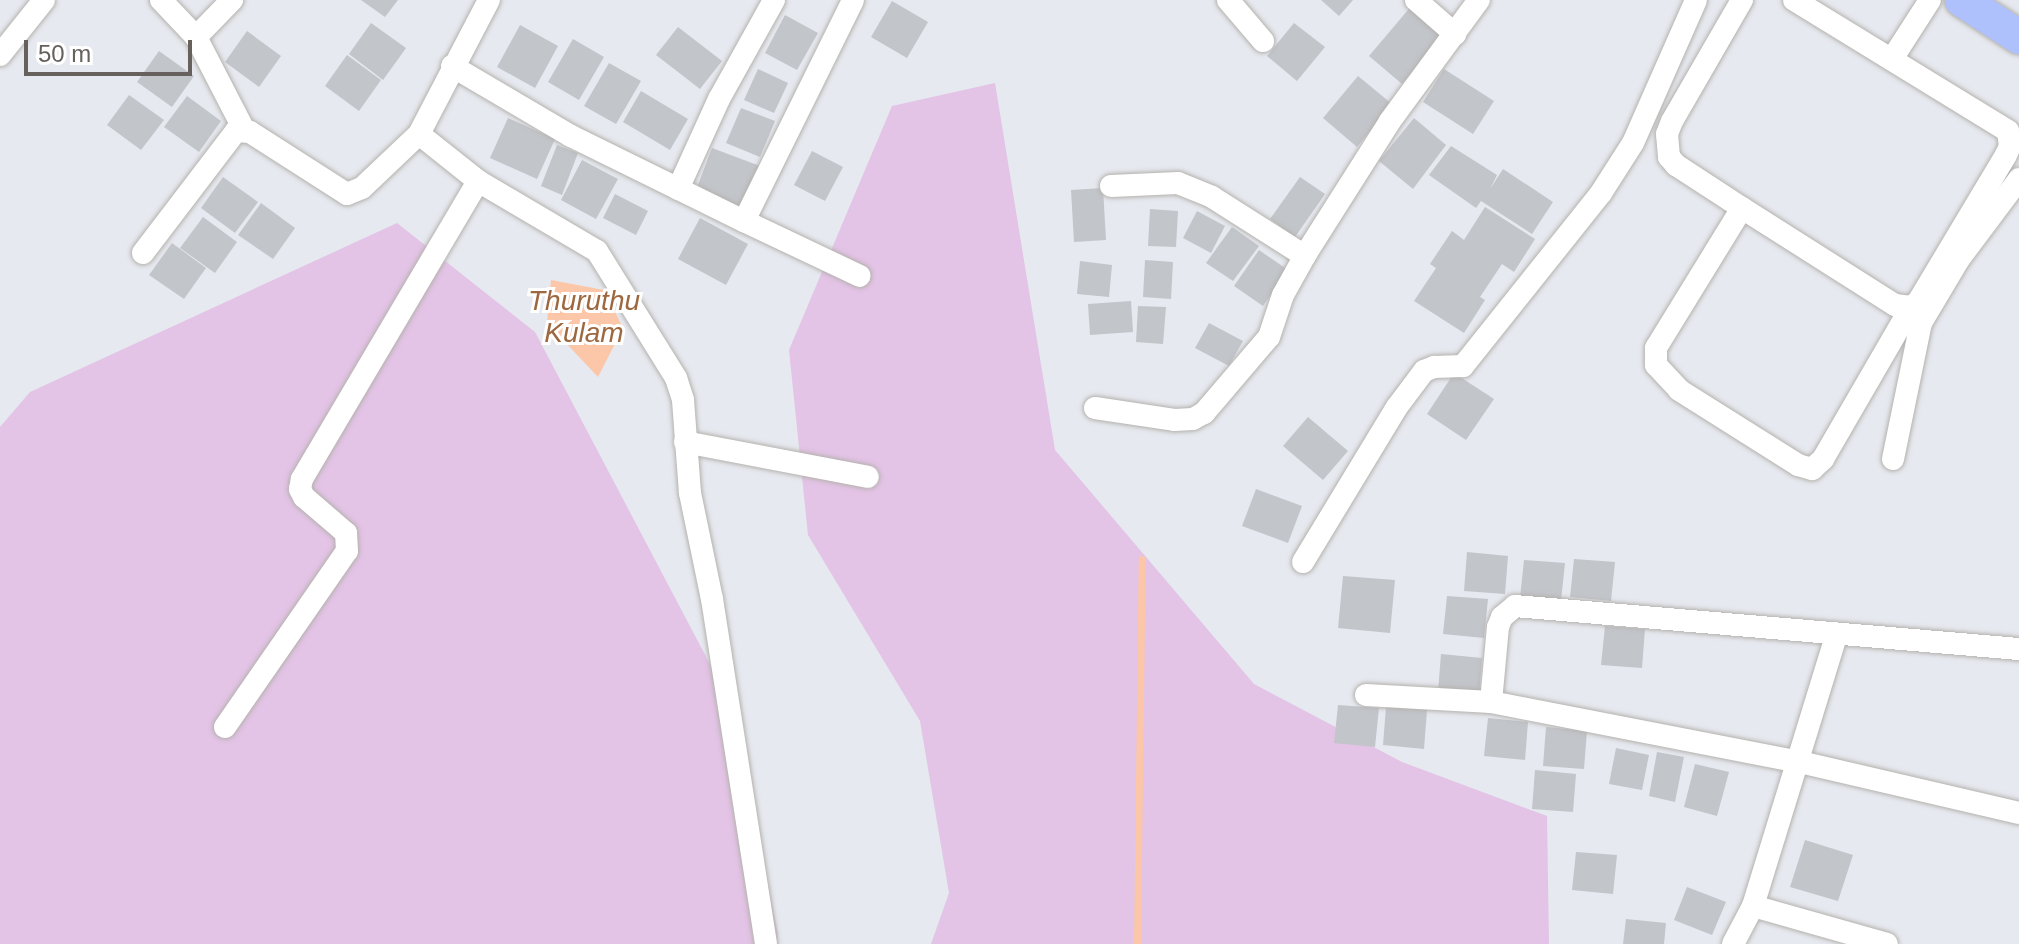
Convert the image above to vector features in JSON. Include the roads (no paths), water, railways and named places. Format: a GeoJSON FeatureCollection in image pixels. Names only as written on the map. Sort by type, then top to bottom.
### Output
{"type":"FeatureCollection","features":[{"type":"Feature","properties":{"kind":"main road"},"geometry":{"type":"LineString","coordinates":[[1962,0],[2019,37]]}},
{"type":"Feature","properties":{"kind":"street"},"geometry":{"type":"LineString","coordinates":[[0,55],[44,0]]}},
{"type":"Feature","properties":{"kind":"street"},"geometry":{"type":"LineString","coordinates":[[161,0],[196,37],[244,130],[347,194],[362,188],[419,134],[489,0]]}},
{"type":"Feature","properties":{"kind":"street"},"geometry":{"type":"LineString","coordinates":[[196,37],[232,0]]}},
{"type":"Feature","properties":{"kind":"street"},"geometry":{"type":"LineString","coordinates":[[678,189],[719,99],[774,0]]}},
{"type":"Feature","properties":{"kind":"street"},"geometry":{"type":"LineString","coordinates":[[744,221],[853,0]]}},
{"type":"Feature","properties":{"kind":"street"},"geometry":{"type":"LineString","coordinates":[[1228,0],[1263,41]]}},
{"type":"Feature","properties":{"kind":"street"},"geometry":{"type":"LineString","coordinates":[[1416,0],[1455,34]]}},
{"type":"Feature","properties":{"kind":"street"},"geometry":{"type":"LineString","coordinates":[[1095,408],[1174,420],[1193,419],[1204,413],[1269,337],[1283,295],[1305,256],[1390,121],[1479,0]]}},
{"type":"Feature","properties":{"kind":"street"},"geometry":{"type":"LineString","coordinates":[[1303,562],[1397,407],[1424,371],[1434,367],[1463,366],[1601,193],[1633,143],[1696,0]]}},
{"type":"Feature","properties":{"kind":"street"},"geometry":{"type":"LineString","coordinates":[[1742,0],[1672,121],[1666,146],[1676,165],[1895,305],[1911,307]]}},
{"type":"Feature","properties":{"kind":"street"},"geometry":{"type":"LineString","coordinates":[[1742,208],[1656,348],[1656,365],[1679,390],[1798,465],[1812,469],[1823,459],[1911,307],[1918,302],[2006,155],[2010,137],[2004,128],[1794,0]]}},
{"type":"Feature","properties":{"kind":"street"},"geometry":{"type":"LineString","coordinates":[[1892,59],[1930,0]]}},
{"type":"Feature","properties":{"kind":"street"},"geometry":{"type":"LineString","coordinates":[[452,66],[571,136],[860,276]]}},
{"type":"Feature","properties":{"kind":"street"},"geometry":{"type":"LineString","coordinates":[[143,253],[230,136],[244,130]]}},
{"type":"Feature","properties":{"kind":"street"},"geometry":{"type":"LineString","coordinates":[[419,134],[478,181],[597,251],[610,267],[676,378],[683,400],[690,493],[712,599],[761,892],[766,944]]}},
{"type":"Feature","properties":{"kind":"street"},"geometry":{"type":"LineString","coordinates":[[1893,459],[1916,338],[1931,302],[2019,179]]}},
{"type":"Feature","properties":{"kind":"street"},"geometry":{"type":"LineString","coordinates":[[225,727],[347,551],[346,533],[304,497],[300,489],[302,479],[478,181]]}},
{"type":"Feature","properties":{"kind":"street"},"geometry":{"type":"LineString","coordinates":[[1111,186],[1178,183],[1212,197],[1305,256]]}},
{"type":"Feature","properties":{"kind":"street"},"geometry":{"type":"LineString","coordinates":[[685,442],[868,477]]}},
{"type":"Feature","properties":{"kind":"street"},"geometry":{"type":"LineString","coordinates":[[1491,702],[1498,627],[1502,617],[1515,606],[1836,636],[2019,649]]}},
{"type":"Feature","properties":{"kind":"street"},"geometry":{"type":"LineString","coordinates":[[1733,944],[1753,906],[1800,762],[1836,636]]}},
{"type":"Feature","properties":{"kind":"street"},"geometry":{"type":"LineString","coordinates":[[1366,695],[1491,702],[1800,762],[2019,813]]}},
{"type":"Feature","properties":{"kind":"street"},"geometry":{"type":"LineString","coordinates":[[1753,906],[1887,944]]}},
{"type":"Feature","properties":{"kind":"water","name":"Thuruthu Kulam"},"geometry":{"type":"Polygon","coordinates":[[[551,280],[604,290],[623,328],[598,377],[547,323],[551,280]]]}},
{"type":"Feature","properties":{"kind":"waterway"},"geometry":{"type":"LineString","coordinates":[[1137,944],[1142,559]]}}]}
